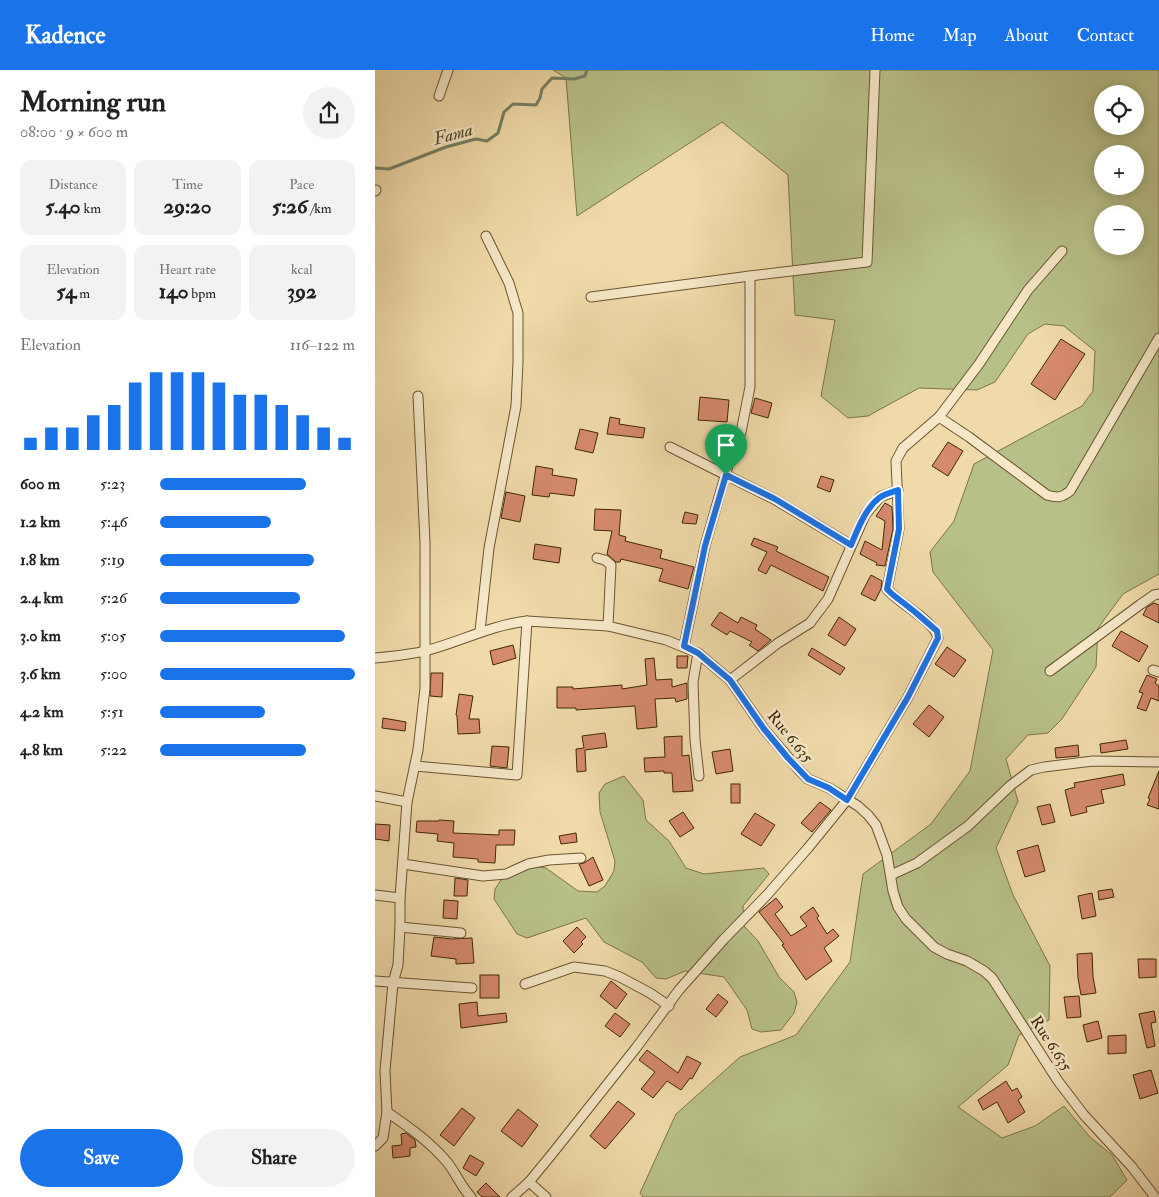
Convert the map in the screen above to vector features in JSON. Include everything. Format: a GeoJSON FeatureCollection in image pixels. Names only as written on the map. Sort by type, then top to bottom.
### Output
{"type":"FeatureCollection","features":[{"type":"Feature","properties":{"kind":"street"},"geometry":{"type":"LineString","coordinates":[[439,96],[448,70]]}},
{"type":"Feature","properties":{"kind":"street"},"geometry":{"type":"LineString","coordinates":[[591,297],[867,262],[875,70]]}},
{"type":"Feature","properties":{"kind":"street"},"geometry":{"type":"LineString","coordinates":[[480,632],[489,548],[516,406],[518,362],[518,313],[509,283],[486,236]]}},
{"type":"Feature","properties":{"kind":"street"},"geometry":{"type":"LineString","coordinates":[[513,1197],[529,1182],[669,1006],[679,990],[808,848],[847,800],[908,697],[938,638],[937,631],[887,589],[899,529],[896,461],[903,448],[939,417],[979,364],[1029,290],[1062,251]]}},
{"type":"Feature","properties":{"kind":"street"},"geometry":{"type":"LineString","coordinates":[[684,646],[705,546],[741,432],[750,387],[750,276]]}},
{"type":"Feature","properties":{"kind":"street"},"geometry":{"type":"LineString","coordinates":[[939,417],[969,437],[1047,496],[1057,498],[1063,496],[1070,491],[1159,338]]}},
{"type":"Feature","properties":{"kind":"street"},"geometry":{"type":"LineString","coordinates":[[375,1146],[383,1138],[387,1112],[385,1071],[393,983],[398,965],[400,898],[407,802],[423,716],[426,651],[425,542],[418,396]]}},
{"type":"Feature","properties":{"kind":"street"},"geometry":{"type":"LineString","coordinates":[[670,447],[775,499],[851,545]]}},
{"type":"Feature","properties":{"kind":"street"},"geometry":{"type":"LineString","coordinates":[[730,680],[778,643],[811,623],[829,598],[865,515],[880,497],[898,490]]}},
{"type":"Feature","properties":{"kind":"street"},"geometry":{"type":"LineString","coordinates":[[597,558],[605,560],[611,565],[608,626]]}},
{"type":"Feature","properties":{"kind":"street"},"geometry":{"type":"LineString","coordinates":[[1050,671],[1141,604],[1154,595],[1159,594]]}},
{"type":"Feature","properties":{"kind":"street"},"geometry":{"type":"LineString","coordinates":[[415,766],[517,775],[527,621]]}},
{"type":"Feature","properties":{"kind":"street","name":"Rue 6.635"},"geometry":{"type":"LineString","coordinates":[[375,658],[426,651],[513,622],[527,621],[608,626],[666,640],[698,653],[730,680],[764,729],[808,779],[829,788],[868,814],[876,825],[887,855],[893,891],[898,907],[906,920],[934,947],[967,961],[993,978],[1058,1081],[1084,1115],[1133,1167],[1155,1197]]}},
{"type":"Feature","properties":{"kind":"street"},"geometry":{"type":"LineString","coordinates":[[698,653],[693,682],[695,740],[699,776]]}},
{"type":"Feature","properties":{"kind":"street"},"geometry":{"type":"LineString","coordinates":[[891,875],[917,863],[967,826],[1011,785],[1031,770],[1093,761],[1159,762]]}},
{"type":"Feature","properties":{"kind":"street"},"geometry":{"type":"LineString","coordinates":[[375,796],[407,802]]}},
{"type":"Feature","properties":{"kind":"street"},"geometry":{"type":"LineString","coordinates":[[403,864],[483,876],[506,874],[528,864],[549,860],[581,858]]}},
{"type":"Feature","properties":{"kind":"street"},"geometry":{"type":"LineString","coordinates":[[375,895],[400,898]]}},
{"type":"Feature","properties":{"kind":"street"},"geometry":{"type":"LineString","coordinates":[[400,927],[461,932]]}},
{"type":"Feature","properties":{"kind":"street"},"geometry":{"type":"LineString","coordinates":[[525,984],[574,967],[605,971],[650,993],[669,1006]]}},
{"type":"Feature","properties":{"kind":"street"},"geometry":{"type":"LineString","coordinates":[[375,981],[473,988]]}},
{"type":"Feature","properties":{"kind":"street"},"geometry":{"type":"LineString","coordinates":[[387,1112],[432,1146],[448,1163],[471,1197]]}},
{"type":"Feature","properties":{"kind":"street"},"geometry":{"type":"LineString","coordinates":[[529,1182],[546,1197]]}},
{"type":"Feature","properties":{"kind":"green space"},"geometry":{"type":"Polygon","coordinates":[[[553,70],[1159,70],[1159,574],[1123,594],[1098,628],[1096,667],[1062,719],[1048,733],[1028,735],[1006,759],[1018,801],[996,848],[1013,895],[1050,966],[1049,1020],[1019,1035],[1008,1065],[958,1107],[1002,1138],[1035,1126],[1064,1106],[1090,1137],[1112,1155],[1127,1180],[1110,1197],[643,1197],[640,1193],[676,1114],[740,1057],[796,1035],[850,962],[863,874],[931,824],[970,771],[993,650],[933,572],[930,552],[954,521],[974,464],[1082,406],[1093,391],[1095,351],[1064,326],[1045,324],[1028,334],[995,382],[977,390],[919,388],[868,416],[848,418],[821,396],[835,320],[795,315],[788,175],[722,122],[577,216],[566,78],[553,70]]]}},
{"type":"Feature","properties":{"kind":"green space"},"geometry":{"type":"Polygon","coordinates":[[[624,776],[643,800],[646,820],[669,841],[686,868],[704,874],[764,868],[769,874],[743,906],[744,926],[758,941],[779,977],[794,992],[797,1002],[794,1013],[781,1030],[761,1032],[752,1029],[747,1010],[724,977],[685,971],[666,979],[656,978],[642,962],[604,942],[586,918],[527,938],[517,934],[494,899],[495,889],[501,880],[526,867],[546,868],[578,891],[597,892],[605,886],[614,871],[615,861],[600,812],[599,793],[605,784],[624,776]]]}},
{"type":"Feature","properties":{"kind":"building"},"geometry":{"type":"Polygon","coordinates":[[[1061,339],[1085,354],[1055,400],[1031,384],[1061,339]]]}},
{"type":"Feature","properties":{"kind":"building"},"geometry":{"type":"Polygon","coordinates":[[[700,397],[729,400],[727,422],[698,420],[700,397]]]}},
{"type":"Feature","properties":{"kind":"building"},"geometry":{"type":"Polygon","coordinates":[[[755,398],[772,403],[768,418],[751,413],[755,398]]]}},
{"type":"Feature","properties":{"kind":"building"},"geometry":{"type":"Polygon","coordinates":[[[610,417],[620,419],[619,424],[645,428],[643,438],[607,434],[610,417]]]}},
{"type":"Feature","properties":{"kind":"building"},"geometry":{"type":"Polygon","coordinates":[[[580,429],[598,433],[593,453],[575,449],[580,429]]]}},
{"type":"Feature","properties":{"kind":"building"},"geometry":{"type":"Polygon","coordinates":[[[948,442],[963,451],[948,476],[932,466],[948,442]]]}},
{"type":"Feature","properties":{"kind":"building"},"geometry":{"type":"Polygon","coordinates":[[[536,466],[553,469],[552,475],[577,479],[574,496],[550,493],[549,497],[532,495],[536,466]]]}},
{"type":"Feature","properties":{"kind":"building"},"geometry":{"type":"Polygon","coordinates":[[[821,476],[834,480],[830,492],[817,487],[821,476]]]}},
{"type":"Feature","properties":{"kind":"building"},"geometry":{"type":"Polygon","coordinates":[[[506,492],[525,496],[520,522],[501,518],[506,492]]]}},
{"type":"Feature","properties":{"kind":"building"},"geometry":{"type":"Polygon","coordinates":[[[885,503],[892,507],[893,529],[885,566],[876,565],[877,563],[860,554],[865,541],[882,550],[885,521],[876,516],[885,503]]]}},
{"type":"Feature","properties":{"kind":"building"},"geometry":{"type":"Polygon","coordinates":[[[595,509],[621,510],[619,535],[626,537],[625,541],[662,550],[660,558],[694,567],[688,589],[659,581],[663,569],[621,559],[620,562],[616,562],[607,554],[612,531],[594,530],[595,509]]]}},
{"type":"Feature","properties":{"kind":"building"},"geometry":{"type":"Polygon","coordinates":[[[685,512],[698,515],[696,524],[682,523],[685,512]]]}},
{"type":"Feature","properties":{"kind":"building"},"geometry":{"type":"Polygon","coordinates":[[[754,538],[778,547],[776,551],[829,577],[823,591],[771,565],[766,574],[758,570],[767,552],[751,545],[754,538]]]}},
{"type":"Feature","properties":{"kind":"building"},"geometry":{"type":"Polygon","coordinates":[[[535,544],[561,548],[559,563],[533,559],[535,544]]]}},
{"type":"Feature","properties":{"kind":"building"},"geometry":{"type":"Polygon","coordinates":[[[871,575],[882,581],[881,589],[875,601],[861,594],[871,575]]]}},
{"type":"Feature","properties":{"kind":"building"},"geometry":{"type":"Polygon","coordinates":[[[1154,603],[1159,605],[1159,623],[1143,615],[1147,607],[1154,603]]]}},
{"type":"Feature","properties":{"kind":"building"},"geometry":{"type":"Polygon","coordinates":[[[720,612],[738,623],[741,617],[757,625],[755,629],[771,640],[758,651],[749,645],[752,642],[730,631],[727,635],[711,625],[720,612]]]}},
{"type":"Feature","properties":{"kind":"building"},"geometry":{"type":"Polygon","coordinates":[[[839,617],[856,629],[845,646],[828,635],[839,617]]]}},
{"type":"Feature","properties":{"kind":"building"},"geometry":{"type":"Polygon","coordinates":[[[1121,631],[1148,646],[1139,662],[1112,646],[1121,631]]]}},
{"type":"Feature","properties":{"kind":"building"},"geometry":{"type":"Polygon","coordinates":[[[513,645],[516,658],[493,665],[490,651],[513,645]]]}},
{"type":"Feature","properties":{"kind":"building"},"geometry":{"type":"Polygon","coordinates":[[[947,647],[966,660],[954,677],[935,664],[947,647]]]}},
{"type":"Feature","properties":{"kind":"building"},"geometry":{"type":"Polygon","coordinates":[[[812,648],[845,668],[840,675],[808,655],[812,648]]]}},
{"type":"Feature","properties":{"kind":"building"},"geometry":{"type":"Polygon","coordinates":[[[677,656],[688,656],[687,668],[677,668],[677,656]]]}},
{"type":"Feature","properties":{"kind":"building"},"geometry":{"type":"Polygon","coordinates":[[[654,658],[656,680],[672,679],[672,687],[687,683],[687,699],[676,702],[675,698],[655,699],[657,727],[637,729],[635,706],[576,710],[576,708],[557,708],[557,687],[573,687],[573,689],[622,685],[622,689],[647,685],[645,659],[654,658]]]}},
{"type":"Feature","properties":{"kind":"building"},"geometry":{"type":"Polygon","coordinates":[[[431,673],[443,673],[442,697],[430,696],[431,673]]]}},
{"type":"Feature","properties":{"kind":"building"},"geometry":{"type":"Polygon","coordinates":[[[1147,675],[1157,679],[1155,683],[1159,686],[1159,701],[1151,698],[1146,711],[1137,708],[1143,693],[1139,692],[1147,675]]]}},
{"type":"Feature","properties":{"kind":"building"},"geometry":{"type":"Polygon","coordinates":[[[459,694],[473,696],[469,719],[479,719],[480,733],[458,734],[456,715],[459,694]]]}},
{"type":"Feature","properties":{"kind":"building"},"geometry":{"type":"Polygon","coordinates":[[[929,705],[944,717],[929,737],[913,724],[929,705]]]}},
{"type":"Feature","properties":{"kind":"building"},"geometry":{"type":"Polygon","coordinates":[[[383,718],[406,722],[405,731],[382,728],[383,718]]]}},
{"type":"Feature","properties":{"kind":"building"},"geometry":{"type":"Polygon","coordinates":[[[605,733],[607,747],[585,750],[586,771],[577,772],[576,749],[584,748],[582,736],[605,733]]]}},
{"type":"Feature","properties":{"kind":"building"},"geometry":{"type":"Polygon","coordinates":[[[682,736],[682,756],[689,755],[693,791],[673,792],[672,773],[664,773],[664,771],[645,772],[644,758],[665,757],[664,737],[682,736]]]}},
{"type":"Feature","properties":{"kind":"building"},"geometry":{"type":"Polygon","coordinates":[[[1126,740],[1128,749],[1101,753],[1100,744],[1126,740]]]}},
{"type":"Feature","properties":{"kind":"building"},"geometry":{"type":"Polygon","coordinates":[[[1078,745],[1079,756],[1056,758],[1055,748],[1078,745]]]}},
{"type":"Feature","properties":{"kind":"building"},"geometry":{"type":"Polygon","coordinates":[[[492,746],[509,747],[507,768],[490,766],[492,746]]]}},
{"type":"Feature","properties":{"kind":"building"},"geometry":{"type":"Polygon","coordinates":[[[730,749],[733,771],[716,774],[712,752],[730,749]]]}},
{"type":"Feature","properties":{"kind":"building"},"geometry":{"type":"Polygon","coordinates":[[[1159,771],[1159,809],[1147,805],[1159,771]]]}},
{"type":"Feature","properties":{"kind":"building"},"geometry":{"type":"Polygon","coordinates":[[[1123,774],[1125,785],[1101,790],[1104,803],[1086,807],[1087,812],[1071,816],[1065,790],[1075,787],[1074,783],[1123,774]]]}},
{"type":"Feature","properties":{"kind":"building"},"geometry":{"type":"Polygon","coordinates":[[[731,784],[740,784],[740,803],[731,803],[731,784]]]}},
{"type":"Feature","properties":{"kind":"building"},"geometry":{"type":"Polygon","coordinates":[[[820,802],[831,810],[812,832],[801,823],[820,802]]]}},
{"type":"Feature","properties":{"kind":"building"},"geometry":{"type":"Polygon","coordinates":[[[1050,804],[1055,822],[1042,825],[1037,807],[1050,804]]]}},
{"type":"Feature","properties":{"kind":"building"},"geometry":{"type":"Polygon","coordinates":[[[683,812],[694,828],[680,837],[669,821],[683,812]]]}},
{"type":"Feature","properties":{"kind":"building"},"geometry":{"type":"Polygon","coordinates":[[[755,813],[775,825],[761,846],[741,834],[755,813]]]}},
{"type":"Feature","properties":{"kind":"building"},"geometry":{"type":"Polygon","coordinates":[[[417,821],[454,821],[453,833],[499,835],[499,830],[515,830],[514,845],[496,845],[495,863],[478,862],[478,859],[453,857],[454,843],[437,841],[438,834],[416,832],[417,821]]]}},
{"type":"Feature","properties":{"kind":"building"},"geometry":{"type":"Polygon","coordinates":[[[375,824],[390,825],[389,841],[375,839],[375,824]]]}},
{"type":"Feature","properties":{"kind":"building"},"geometry":{"type":"Polygon","coordinates":[[[576,833],[577,842],[561,844],[559,836],[576,833]]]}},
{"type":"Feature","properties":{"kind":"building"},"geometry":{"type":"Polygon","coordinates":[[[1038,845],[1045,871],[1025,877],[1017,851],[1038,845]]]}},
{"type":"Feature","properties":{"kind":"building"},"geometry":{"type":"Polygon","coordinates":[[[593,857],[603,880],[589,886],[579,864],[593,857]]]}},
{"type":"Feature","properties":{"kind":"building"},"geometry":{"type":"Polygon","coordinates":[[[455,878],[468,880],[467,896],[454,896],[455,878]]]}},
{"type":"Feature","properties":{"kind":"building"},"geometry":{"type":"Polygon","coordinates":[[[1112,889],[1114,897],[1099,900],[1098,891],[1112,889]]]}},
{"type":"Feature","properties":{"kind":"building"},"geometry":{"type":"Polygon","coordinates":[[[1092,893],[1096,916],[1082,919],[1078,896],[1092,893]]]}},
{"type":"Feature","properties":{"kind":"building"},"geometry":{"type":"Polygon","coordinates":[[[776,898],[783,907],[775,914],[791,936],[807,926],[800,917],[813,907],[819,916],[817,918],[827,934],[833,929],[839,936],[824,948],[832,961],[806,980],[782,945],[784,944],[759,912],[776,898]]]}},
{"type":"Feature","properties":{"kind":"building"},"geometry":{"type":"Polygon","coordinates":[[[444,900],[458,901],[457,919],[443,918],[444,900]]]}},
{"type":"Feature","properties":{"kind":"building"},"geometry":{"type":"Polygon","coordinates":[[[577,927],[586,937],[581,942],[583,944],[574,953],[563,941],[577,927]]]}},
{"type":"Feature","properties":{"kind":"building"},"geometry":{"type":"Polygon","coordinates":[[[434,937],[452,939],[472,938],[474,963],[456,964],[456,959],[431,956],[434,937]]]}},
{"type":"Feature","properties":{"kind":"building"},"geometry":{"type":"Polygon","coordinates":[[[1092,953],[1096,993],[1081,995],[1077,954],[1092,953]]]}},
{"type":"Feature","properties":{"kind":"building"},"geometry":{"type":"Polygon","coordinates":[[[1138,959],[1156,959],[1156,977],[1139,978],[1138,959]]]}},
{"type":"Feature","properties":{"kind":"building"},"geometry":{"type":"Polygon","coordinates":[[[480,975],[499,975],[499,998],[480,998],[480,975]]]}},
{"type":"Feature","properties":{"kind":"building"},"geometry":{"type":"Polygon","coordinates":[[[611,981],[627,994],[616,1009],[600,996],[611,981]]]}},
{"type":"Feature","properties":{"kind":"building"},"geometry":{"type":"Polygon","coordinates":[[[718,994],[728,1002],[716,1017],[706,1009],[718,994]]]}},
{"type":"Feature","properties":{"kind":"building"},"geometry":{"type":"Polygon","coordinates":[[[1079,996],[1081,1017],[1067,1018],[1064,997],[1079,996]]]}},
{"type":"Feature","properties":{"kind":"building"},"geometry":{"type":"Polygon","coordinates":[[[477,1002],[478,1016],[506,1013],[507,1022],[461,1028],[459,1004],[477,1002]]]}},
{"type":"Feature","properties":{"kind":"building"},"geometry":{"type":"Polygon","coordinates":[[[1154,1011],[1156,1022],[1151,1023],[1155,1046],[1147,1048],[1139,1014],[1154,1011]]]}},
{"type":"Feature","properties":{"kind":"building"},"geometry":{"type":"Polygon","coordinates":[[[615,1013],[630,1024],[620,1037],[605,1026],[615,1013]]]}},
{"type":"Feature","properties":{"kind":"building"},"geometry":{"type":"Polygon","coordinates":[[[1098,1021],[1102,1038],[1087,1042],[1083,1025],[1098,1021]]]}},
{"type":"Feature","properties":{"kind":"building"},"geometry":{"type":"Polygon","coordinates":[[[1126,1035],[1126,1053],[1108,1054],[1108,1036],[1126,1035]]]}},
{"type":"Feature","properties":{"kind":"building"},"geometry":{"type":"Polygon","coordinates":[[[647,1050],[678,1073],[687,1056],[701,1063],[692,1079],[690,1078],[681,1090],[667,1081],[653,1098],[641,1089],[655,1072],[639,1060],[647,1050]]]}},
{"type":"Feature","properties":{"kind":"building"},"geometry":{"type":"Polygon","coordinates":[[[1151,1070],[1158,1093],[1140,1099],[1133,1075],[1151,1070]]]}},
{"type":"Feature","properties":{"kind":"building"},"geometry":{"type":"Polygon","coordinates":[[[1006,1081],[1012,1091],[1017,1088],[1022,1097],[1018,1100],[1025,1112],[1008,1123],[997,1102],[983,1110],[978,1100],[1006,1081]]]}},
{"type":"Feature","properties":{"kind":"building"},"geometry":{"type":"Polygon","coordinates":[[[618,1101],[635,1114],[605,1149],[590,1136],[618,1101]]]}},
{"type":"Feature","properties":{"kind":"building"},"geometry":{"type":"Polygon","coordinates":[[[462,1108],[475,1118],[454,1146],[440,1135],[462,1108]]]}},
{"type":"Feature","properties":{"kind":"building"},"geometry":{"type":"Polygon","coordinates":[[[518,1109],[538,1125],[522,1147],[501,1131],[518,1109]]]}},
{"type":"Feature","properties":{"kind":"building"},"geometry":{"type":"Polygon","coordinates":[[[406,1133],[415,1140],[416,1147],[410,1148],[410,1156],[393,1158],[392,1146],[402,1145],[401,1134],[406,1133]]]}},
{"type":"Feature","properties":{"kind":"building"},"geometry":{"type":"Polygon","coordinates":[[[470,1155],[484,1163],[476,1176],[463,1168],[470,1155]]]}},
{"type":"Feature","properties":{"kind":"building"},"geometry":{"type":"Polygon","coordinates":[[[486,1183],[500,1197],[482,1197],[477,1192],[486,1183]]]}},
{"type":"Feature","properties":{"kind":"waterway","name":"Fama"},"geometry":{"type":"LineString","coordinates":[[375,168],[389,169],[446,147],[476,139],[487,141],[498,133],[504,112],[513,104],[536,105],[542,89],[552,78],[574,79],[585,76],[587,70]]}},
{"type":"Feature","properties":{"kind":"route"},"geometry":{"type":"LineString","coordinates":[[726,475],[775,499],[851,545],[865,515],[880,497],[898,490],[899,529],[887,589],[937,631],[938,638],[908,697],[847,800],[829,788],[808,779],[764,729],[743,696],[730,680],[698,653],[684,646],[705,546],[726,475]]}}]}
